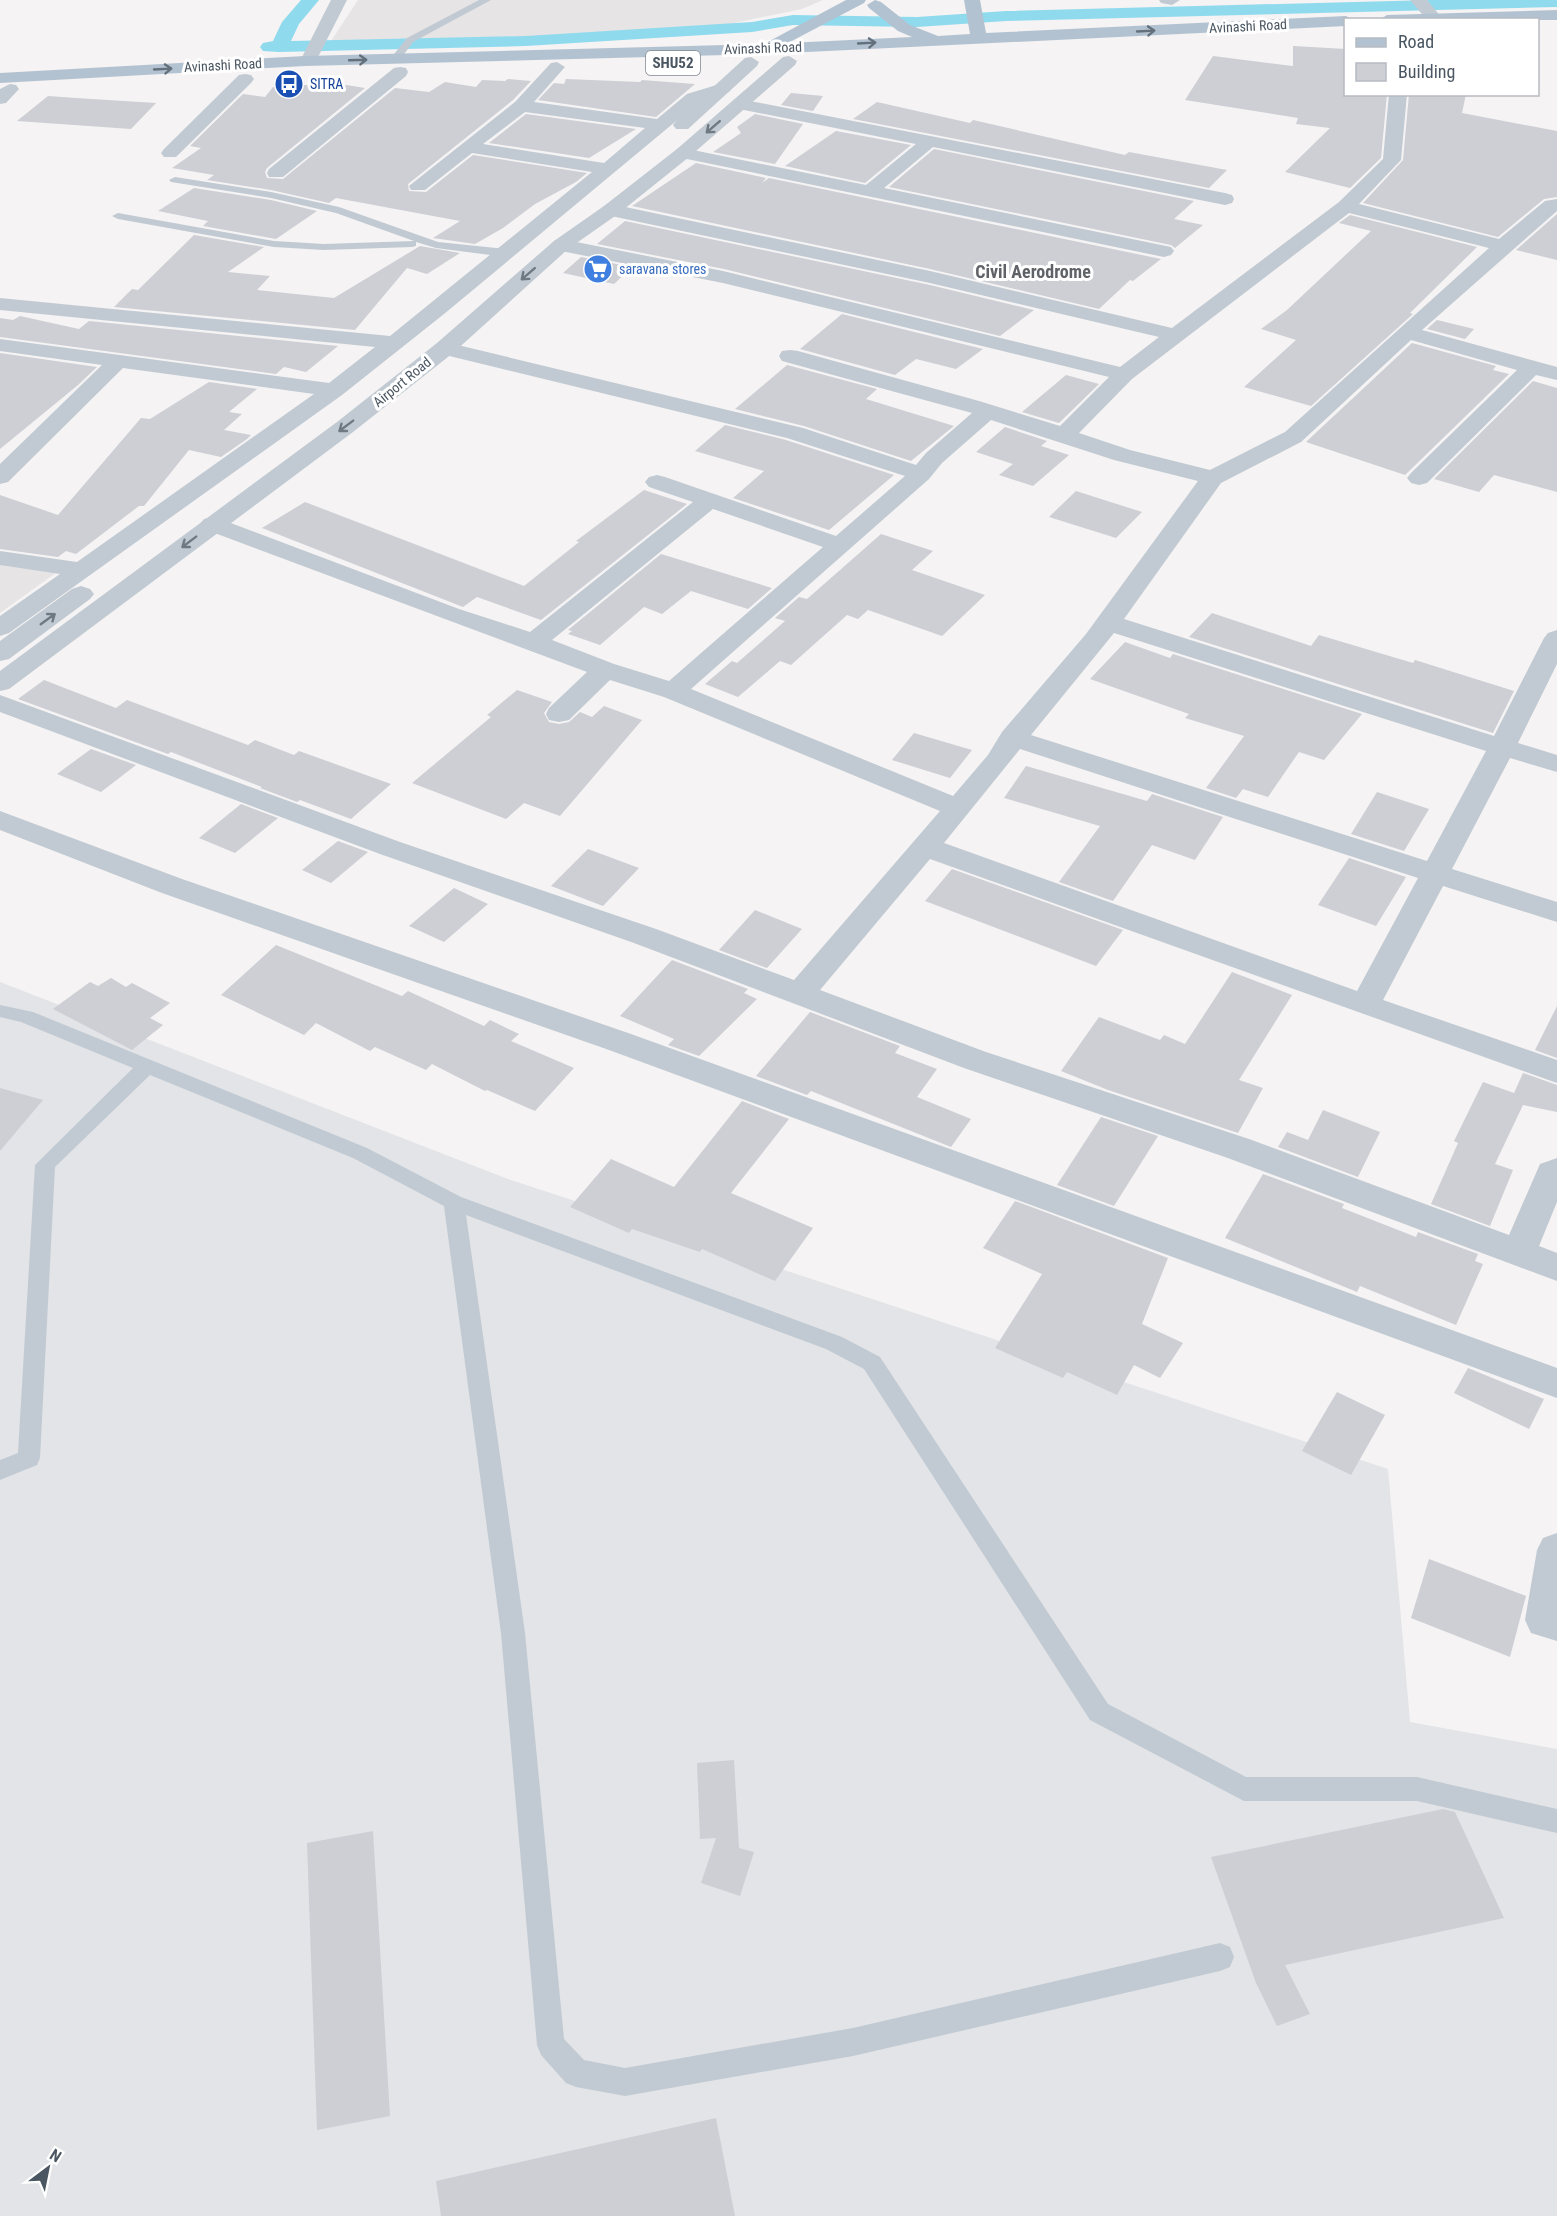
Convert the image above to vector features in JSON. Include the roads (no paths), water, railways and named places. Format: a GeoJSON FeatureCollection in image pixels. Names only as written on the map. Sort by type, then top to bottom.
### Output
{"type":"FeatureCollection","features":[{"type":"Feature","properties":{"kind":"main road"},"geometry":{"type":"LineString","coordinates":[[789,61],[871,3]]}},
{"type":"Feature","properties":{"kind":"main road"},"geometry":{"type":"LineString","coordinates":[[759,55],[832,12],[871,3],[898,23],[934,40]]}},
{"type":"Feature","properties":{"kind":"main road"},"geometry":{"type":"LineString","coordinates":[[973,3],[978,35]]}},
{"type":"Feature","properties":{"kind":"main road"},"geometry":{"type":"LineString","coordinates":[[1429,18],[1557,15]]}},
{"type":"Feature","properties":{"kind":"main road","name":"Avinashi Road"},"geometry":{"type":"LineString","coordinates":[[2,89],[313,49],[557,67],[759,55],[809,46],[934,40],[978,35],[1344,21]]}},
{"type":"Feature","properties":{"kind":"main road"},"geometry":{"type":"LineString","coordinates":[[1539,29],[1557,29]]}},
{"type":"Feature","properties":{"kind":"main road","name":"Avinashi Road"},"geometry":{"type":"LineString","coordinates":[[2,89],[245,79],[402,54],[759,55],[789,61],[1344,35]]}},
{"type":"Feature","properties":{"kind":"street"},"geometry":{"type":"LineString","coordinates":[[313,49],[339,0]]}},
{"type":"Feature","properties":{"kind":"street"},"geometry":{"type":"LineString","coordinates":[[1418,0],[1429,18]]}},
{"type":"Feature","properties":{"kind":"street"},"geometry":{"type":"LineString","coordinates":[[276,173],[402,54]]}},
{"type":"Feature","properties":{"kind":"street","name":"Airport Road"},"geometry":{"type":"LineString","coordinates":[[0,653],[275,456],[373,381],[696,113],[759,55]]}},
{"type":"Feature","properties":{"kind":"street","name":"Airport Road"},"geometry":{"type":"LineString","coordinates":[[0,683],[345,427],[445,348],[561,245],[611,210],[683,153],[789,61]]}},
{"type":"Feature","properties":{"kind":"street"},"geometry":{"type":"LineString","coordinates":[[418,186],[521,106],[557,67]]}},
{"type":"Feature","properties":{"kind":"street"},"geometry":{"type":"LineString","coordinates":[[170,153],[245,79]]}},
{"type":"Feature","properties":{"kind":"street"},"geometry":{"type":"LineString","coordinates":[[0,628],[334,390],[507,253],[693,98],[723,88]]}},
{"type":"Feature","properties":{"kind":"street"},"geometry":{"type":"LineString","coordinates":[[1064,435],[1124,374],[1346,206],[1392,160],[1398,96]]}},
{"type":"Feature","properties":{"kind":"street"},"geometry":{"type":"LineString","coordinates":[[740,104],[1225,199]]}},
{"type":"Feature","properties":{"kind":"street"},"geometry":{"type":"LineString","coordinates":[[521,106],[660,125]]}},
{"type":"Feature","properties":{"kind":"street"},"geometry":{"type":"LineString","coordinates":[[870,191],[930,141]]}},
{"type":"Feature","properties":{"kind":"street"},"geometry":{"type":"LineString","coordinates":[[468,147],[609,169]]}},
{"type":"Feature","properties":{"kind":"street"},"geometry":{"type":"LineString","coordinates":[[683,153],[1164,251]]}},
{"type":"Feature","properties":{"kind":"street"},"geometry":{"type":"LineString","coordinates":[[799,995],[998,761],[1012,738],[1109,623],[1170,534],[1213,478],[1293,437],[1503,246],[1552,206],[1557,205]]}},
{"type":"Feature","properties":{"kind":"street"},"geometry":{"type":"LineString","coordinates":[[1346,206],[1503,246]]}},
{"type":"Feature","properties":{"kind":"street"},"geometry":{"type":"LineString","coordinates":[[611,210],[930,277],[1177,335]]}},
{"type":"Feature","properties":{"kind":"street"},"geometry":{"type":"LineString","coordinates":[[561,245],[723,277],[1124,374]]}},
{"type":"Feature","properties":{"kind":"street"},"geometry":{"type":"LineString","coordinates":[[0,304],[395,343]]}},
{"type":"Feature","properties":{"kind":"street"},"geometry":{"type":"LineString","coordinates":[[33,350],[76,312]]}},
{"type":"Feature","properties":{"kind":"street"},"geometry":{"type":"LineString","coordinates":[[1408,333],[1557,374]]}},
{"type":"Feature","properties":{"kind":"street"},"geometry":{"type":"LineString","coordinates":[[0,345],[334,390]]}},
{"type":"Feature","properties":{"kind":"street"},"geometry":{"type":"LineString","coordinates":[[445,348],[795,433],[921,474]]}},
{"type":"Feature","properties":{"kind":"street"},"geometry":{"type":"LineString","coordinates":[[790,356],[988,411],[1122,455],[1213,478]]}},
{"type":"Feature","properties":{"kind":"street"},"geometry":{"type":"LineString","coordinates":[[0,477],[118,361]]}},
{"type":"Feature","properties":{"kind":"street"},"geometry":{"type":"LineString","coordinates":[[1419,478],[1532,367]]}},
{"type":"Feature","properties":{"kind":"street"},"geometry":{"type":"LineString","coordinates":[[673,691],[921,474],[934,458],[988,411]]}},
{"type":"Feature","properties":{"kind":"street"},"geometry":{"type":"LineString","coordinates":[[657,482],[840,545]]}},
{"type":"Feature","properties":{"kind":"street"},"geometry":{"type":"LineString","coordinates":[[534,642],[710,500]]}},
{"type":"Feature","properties":{"kind":"street"},"geometry":{"type":"LineString","coordinates":[[212,524],[450,614],[534,642],[605,670],[673,691],[958,808]]}},
{"type":"Feature","properties":{"kind":"street"},"geometry":{"type":"LineString","coordinates":[[0,558],[82,570]]}},
{"type":"Feature","properties":{"kind":"street"},"geometry":{"type":"LineString","coordinates":[[1109,623],[1557,764]]}},
{"type":"Feature","properties":{"kind":"street"},"geometry":{"type":"LineString","coordinates":[[1365,1005],[1437,873],[1557,638]]}},
{"type":"Feature","properties":{"kind":"street"},"geometry":{"type":"LineString","coordinates":[[559,714],[605,670]]}},
{"type":"Feature","properties":{"kind":"street"},"geometry":{"type":"LineString","coordinates":[[0,703],[390,848],[645,936],[975,1060],[1237,1148],[1557,1267]]}},
{"type":"Feature","properties":{"kind":"street"},"geometry":{"type":"LineString","coordinates":[[1012,738],[1557,912]]}},
{"type":"Feature","properties":{"kind":"street"},"geometry":{"type":"LineString","coordinates":[[0,820],[172,886],[620,1042],[1557,1383]]}},
{"type":"Feature","properties":{"kind":"street"},"geometry":{"type":"LineString","coordinates":[[925,847],[1557,1072]]}},
{"type":"Feature","properties":{"kind":"street"},"geometry":{"type":"LineString","coordinates":[[1519,1252],[1552,1173],[1557,1171]]}},
{"type":"Feature","properties":{"kind":"street"},"geometry":{"type":"LineString","coordinates":[[1557,1550],[1545,1620],[1557,1623]]}},
{"type":"Feature","properties":{"kind":"lane"},"geometry":{"type":"LineString","coordinates":[[402,54],[486,0]]}},
{"type":"Feature","properties":{"kind":"lane"},"geometry":{"type":"LineString","coordinates":[[175,180],[271,195],[339,210],[436,245]]}},
{"type":"Feature","properties":{"kind":"lane"},"geometry":{"type":"LineString","coordinates":[[118,216],[274,244],[324,247],[384,244],[436,245],[507,253]]}},
{"type":"Feature","properties":{"kind":"lane"},"geometry":{"type":"LineString","coordinates":[[0,1011],[26,1017],[360,1153],[454,1202],[834,1343],[872,1363],[1099,1712],[1244,1789],[1417,1789],[1557,1821]]}},
{"type":"Feature","properties":{"kind":"lane"},"geometry":{"type":"LineString","coordinates":[[0,1470],[29,1458],[45,1165],[147,1066]]}},
{"type":"Feature","properties":{"kind":"lane"},"geometry":{"type":"LineString","coordinates":[[454,1202],[513,1633],[551,2045],[576,2073],[625,2082],[853,2042],[1220,1958]]}},
{"type":"Feature","properties":{"kind":"waterway"},"geometry":{"type":"LineString","coordinates":[[279,47],[291,22],[310,0]]}},
{"type":"Feature","properties":{"kind":"waterway"},"geometry":{"type":"LineString","coordinates":[[279,47],[526,41],[752,27],[793,20],[917,22],[1006,16],[1557,2]]}},
{"type":"Feature","properties":{"kind":"waterway"},"geometry":{"type":"LineString","coordinates":[[269,47],[279,47]]}},
{"type":"Feature","properties":{"kind":"place","name":"SITRA"},"geometry":{"type":"Point","coordinates":[289,84]}},
{"type":"Feature","properties":{"kind":"place","name":"saravana stores"},"geometry":{"type":"Point","coordinates":[598,269]}},
{"type":"Feature","properties":{"kind":"district","name":"Civil Aerodrome"},"geometry":{"type":"Point","coordinates":[1033,272]}}]}
